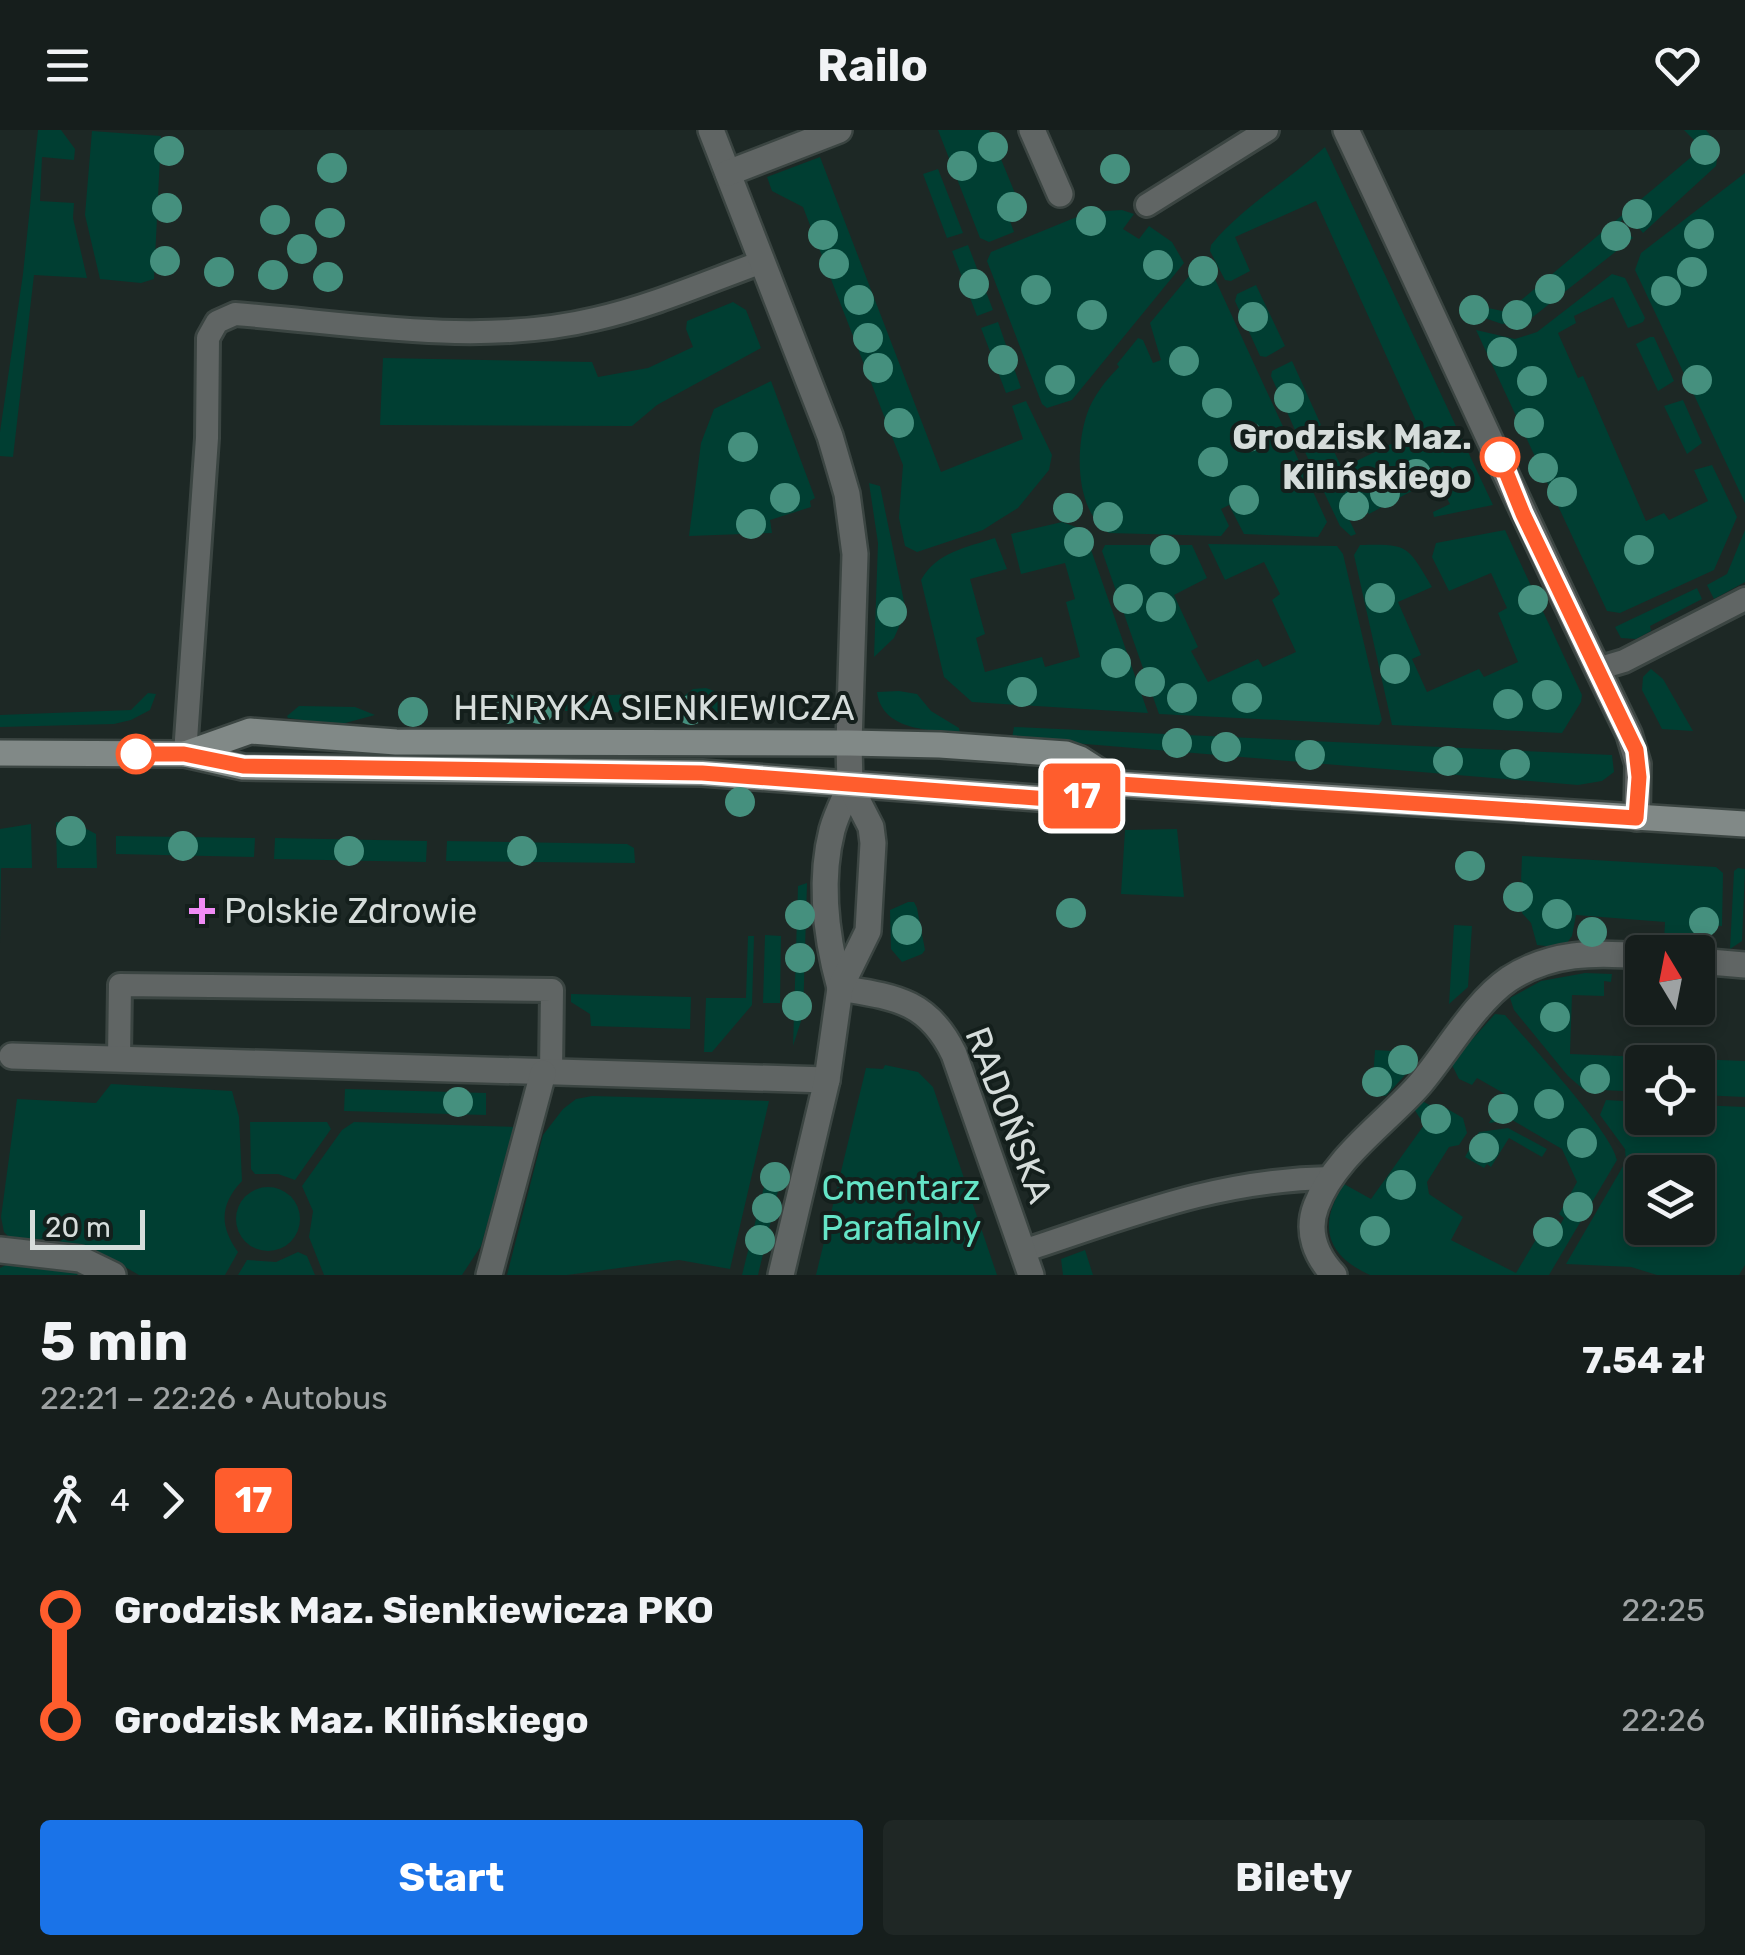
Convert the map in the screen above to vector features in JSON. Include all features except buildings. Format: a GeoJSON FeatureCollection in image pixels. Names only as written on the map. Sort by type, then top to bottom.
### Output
{"type":"FeatureCollection","features":[{"type":"Feature","properties":{"kind":"main road","name":"HENRYKA SIENKIEWICZA"},"geometry":{"type":"LineString","coordinates":[[184,754],[250,731],[396,742],[940,745],[1066,754],[1119,784]]}},
{"type":"Feature","properties":{"kind":"main road","name":"HENRYKA SIENKIEWICZA"},"geometry":{"type":"LineString","coordinates":[[0,753],[184,754],[243,766],[688,772],[1062,800],[1119,784],[1745,824]]}},
{"type":"Feature","properties":{"kind":"street"},"geometry":{"type":"LineString","coordinates":[[711,130],[830,436],[853,526],[850,786],[833,825],[826,932],[840,988]]}},
{"type":"Feature","properties":{"kind":"street"},"geometry":{"type":"LineString","coordinates":[[728,173],[839,130]]}},
{"type":"Feature","properties":{"kind":"street"},"geometry":{"type":"LineString","coordinates":[[1032,130],[1060,194]]}},
{"type":"Feature","properties":{"kind":"street"},"geometry":{"type":"LineString","coordinates":[[1346,130],[1636,750],[1636,818]]}},
{"type":"Feature","properties":{"kind":"street"},"geometry":{"type":"LineString","coordinates":[[781,1275],[828,1080],[840,988],[868,931],[871,827],[850,786]]}},
{"type":"Feature","properties":{"kind":"street"},"geometry":{"type":"LineString","coordinates":[[1334,1275],[1318,1255],[1312,1234],[1315,1207],[1330,1178],[1416,1087],[1492,993],[1510,978],[1546,962],[1582,953],[1625,955]]}},
{"type":"Feature","properties":{"kind":"street"},"geometry":{"type":"LineString","coordinates":[[1715,962],[1745,964]]}},
{"type":"Feature","properties":{"kind":"street","name":"RADOŃSKA"},"geometry":{"type":"LineString","coordinates":[[840,988],[885,995],[909,1004],[938,1026],[954,1054],[1027,1263]]}},
{"type":"Feature","properties":{"kind":"street"},"geometry":{"type":"LineString","coordinates":[[12,1056],[828,1080]]}},
{"type":"Feature","properties":{"kind":"street"},"geometry":{"type":"LineString","coordinates":[[490,1275],[547,1073]]}},
{"type":"Feature","properties":{"kind":"street"},"geometry":{"type":"LineString","coordinates":[[0,1250],[80,1259],[113,1275]]}},
{"type":"Feature","properties":{"kind":"lane"},"geometry":{"type":"LineString","coordinates":[[1147,205],[1267,130]]}},
{"type":"Feature","properties":{"kind":"lane"},"geometry":{"type":"LineString","coordinates":[[184,754],[207,438],[206,355],[208,338],[216,322],[236,314],[482,332],[553,327],[647,304],[762,262]]}},
{"type":"Feature","properties":{"kind":"lane"},"geometry":{"type":"LineString","coordinates":[[1597,669],[1624,661],[1745,600]]}},
{"type":"Feature","properties":{"kind":"lane"},"geometry":{"type":"LineString","coordinates":[[118,1058],[120,984],[552,990],[547,1073]]}},
{"type":"Feature","properties":{"kind":"lane"},"geometry":{"type":"LineString","coordinates":[[1027,1263],[1198,1194],[1272,1180],[1330,1178]]}},
{"type":"Feature","properties":{"kind":"green space"},"geometry":{"type":"Polygon","coordinates":[[[38,130],[61,130],[75,149],[74,160],[42,157],[40,201],[74,203],[73,218],[87,278],[34,275],[13,457],[0,456],[0,432],[23,274],[38,130]]]}},
{"type":"Feature","properties":{"kind":"green space"},"geometry":{"type":"Polygon","coordinates":[[[938,130],[989,130],[1024,215],[1010,221],[1014,232],[989,242],[980,238],[938,130]]]}},
{"type":"Feature","properties":{"kind":"green space"},"geometry":{"type":"Polygon","coordinates":[[[1684,130],[1706,130],[1719,146],[1716,166],[1643,233],[1628,215],[1619,223],[1633,238],[1529,320],[1502,324],[1470,313],[1465,303],[1507,312],[1702,148],[1684,130]]]}},
{"type":"Feature","properties":{"kind":"green space"},"geometry":{"type":"Polygon","coordinates":[[[92,131],[161,136],[154,279],[141,283],[100,279],[85,215],[92,131]]]}},
{"type":"Feature","properties":{"kind":"green space"},"geometry":{"type":"Polygon","coordinates":[[[1325,147],[1493,505],[1434,517],[1433,512],[1450,504],[1436,478],[1369,514],[1365,509],[1348,517],[1356,534],[1351,536],[1340,526],[1304,450],[1307,444],[1327,437],[1342,468],[1420,430],[1316,201],[1235,237],[1250,271],[1231,281],[1225,280],[1210,251],[1211,245],[1237,218],[1325,147]]]}},
{"type":"Feature","properties":{"kind":"green space"},"geometry":{"type":"Polygon","coordinates":[[[820,157],[941,472],[1023,439],[1012,406],[1026,401],[1052,455],[1049,470],[1018,508],[983,530],[917,552],[905,546],[899,518],[903,465],[803,207],[772,191],[767,177],[820,157]]]}},
{"type":"Feature","properties":{"kind":"green space"},"geometry":{"type":"Polygon","coordinates":[[[938,169],[963,233],[947,238],[923,174],[938,169]]]}},
{"type":"Feature","properties":{"kind":"green space"},"geometry":{"type":"Polygon","coordinates":[[[1745,173],[1745,503],[1635,270],[1641,253],[1745,173]]]}},
{"type":"Feature","properties":{"kind":"green space"},"geometry":{"type":"Polygon","coordinates":[[[1122,210],[1134,214],[1123,229],[1139,239],[1149,226],[1172,242],[1184,263],[1072,400],[1047,408],[1042,404],[987,261],[991,252],[1089,212],[1122,210]]]}},
{"type":"Feature","properties":{"kind":"green space"},"geometry":{"type":"Polygon","coordinates":[[[968,245],[993,310],[977,316],[952,251],[968,245]]]}},
{"type":"Feature","properties":{"kind":"green space"},"geometry":{"type":"Polygon","coordinates":[[[1199,264],[1209,266],[1327,522],[1318,537],[1244,534],[1229,505],[1221,509],[1229,526],[1221,536],[1109,533],[1090,510],[1080,461],[1083,428],[1090,407],[1138,338],[1143,340],[1153,363],[1161,360],[1150,323],[1199,264]]]}},
{"type":"Feature","properties":{"kind":"green space"},"geometry":{"type":"Polygon","coordinates":[[[1612,274],[1625,278],[1645,318],[1643,322],[1628,328],[1613,297],[1574,316],[1576,323],[1558,333],[1578,378],[1583,376],[1646,521],[1664,513],[1669,520],[1708,501],[1694,470],[1712,465],[1737,517],[1714,570],[1620,613],[1607,611],[1476,330],[1515,339],[1537,332],[1612,274]]]}},
{"type":"Feature","properties":{"kind":"green space"},"geometry":{"type":"Polygon","coordinates":[[[1256,285],[1285,346],[1266,357],[1260,356],[1235,301],[1237,294],[1256,285]]]}},
{"type":"Feature","properties":{"kind":"green space"},"geometry":{"type":"Polygon","coordinates":[[[733,302],[746,310],[761,348],[657,405],[632,426],[380,425],[383,358],[592,362],[598,377],[648,368],[693,347],[687,321],[733,302]]]}},
{"type":"Feature","properties":{"kind":"green space"},"geometry":{"type":"Polygon","coordinates":[[[998,322],[1021,388],[1006,393],[981,328],[998,322]]]}},
{"type":"Feature","properties":{"kind":"green space"},"geometry":{"type":"Polygon","coordinates":[[[1654,337],[1674,381],[1658,391],[1636,344],[1654,337]]]}},
{"type":"Feature","properties":{"kind":"green space"},"geometry":{"type":"Polygon","coordinates":[[[1292,361],[1321,425],[1305,433],[1295,430],[1271,376],[1272,371],[1292,361]]]}},
{"type":"Feature","properties":{"kind":"green space"},"geometry":{"type":"Polygon","coordinates":[[[771,381],[815,498],[810,501],[811,507],[770,520],[772,533],[689,536],[701,443],[714,409],[771,381]]]}},
{"type":"Feature","properties":{"kind":"green space"},"geometry":{"type":"Polygon","coordinates":[[[1683,400],[1702,443],[1687,454],[1664,406],[1683,400]]]}},
{"type":"Feature","properties":{"kind":"green space"},"geometry":{"type":"Polygon","coordinates":[[[869,483],[880,486],[906,611],[894,638],[874,657],[878,543],[869,483]]]}},
{"type":"Feature","properties":{"kind":"green space"},"geometry":{"type":"Polygon","coordinates":[[[1062,522],[1079,528],[1089,544],[1148,713],[972,702],[944,677],[921,580],[944,557],[995,538],[1007,569],[970,579],[985,634],[976,638],[985,672],[1042,657],[1045,667],[1080,657],[1066,602],[1075,599],[1065,563],[1021,574],[1011,534],[1062,522]]]}},
{"type":"Feature","properties":{"kind":"green space"},"geometry":{"type":"Polygon","coordinates":[[[1505,530],[1582,695],[1581,702],[1562,733],[1392,725],[1354,555],[1360,545],[1398,547],[1411,555],[1432,587],[1398,602],[1421,655],[1412,659],[1427,692],[1479,669],[1484,677],[1518,662],[1498,613],[1507,608],[1491,573],[1449,591],[1432,557],[1436,543],[1505,530]]]}},
{"type":"Feature","properties":{"kind":"green space"},"geometry":{"type":"Polygon","coordinates":[[[1745,530],[1745,582],[1714,599],[1707,585],[1727,574],[1745,530]]]}},
{"type":"Feature","properties":{"kind":"green space"},"geometry":{"type":"Polygon","coordinates":[[[1208,544],[1337,546],[1343,554],[1382,720],[1379,725],[1159,714],[1102,551],[1105,545],[1192,545],[1207,578],[1174,595],[1198,647],[1191,651],[1208,682],[1258,659],[1263,667],[1296,652],[1272,600],[1280,594],[1264,562],[1225,580],[1208,544]]]}},
{"type":"Feature","properties":{"kind":"green space"},"geometry":{"type":"Polygon","coordinates":[[[1697,588],[1702,599],[1650,626],[1651,631],[1636,639],[1621,638],[1615,627],[1697,588]]]}},
{"type":"Feature","properties":{"kind":"green space"},"geometry":{"type":"Polygon","coordinates":[[[1651,669],[1663,679],[1693,731],[1662,729],[1642,690],[1643,677],[1651,669]]]}},
{"type":"Feature","properties":{"kind":"green space"},"geometry":{"type":"Polygon","coordinates":[[[706,688],[742,701],[744,724],[678,711],[679,700],[693,689],[706,688]]]}},
{"type":"Feature","properties":{"kind":"green space"},"geometry":{"type":"Polygon","coordinates":[[[877,692],[917,694],[931,711],[959,728],[960,733],[922,729],[898,721],[881,705],[877,692]]]}},
{"type":"Feature","properties":{"kind":"green space"},"geometry":{"type":"Polygon","coordinates":[[[148,693],[156,694],[150,710],[114,724],[0,727],[0,715],[131,710],[148,693]]]}},
{"type":"Feature","properties":{"kind":"green space"},"geometry":{"type":"Polygon","coordinates":[[[634,694],[646,703],[646,713],[565,711],[565,697],[634,694]]]}},
{"type":"Feature","properties":{"kind":"green space"},"geometry":{"type":"Polygon","coordinates":[[[299,706],[355,707],[375,715],[338,725],[288,718],[299,706]]]}},
{"type":"Feature","properties":{"kind":"green space"},"geometry":{"type":"Polygon","coordinates":[[[1014,727],[1612,755],[1614,772],[1602,781],[1578,785],[1012,738],[1014,727]]]}},
{"type":"Feature","properties":{"kind":"green space"},"geometry":{"type":"Polygon","coordinates":[[[56,822],[81,826],[96,834],[97,868],[57,868],[56,822]]]}},
{"type":"Feature","properties":{"kind":"green space"},"geometry":{"type":"Polygon","coordinates":[[[31,824],[32,868],[1,868],[0,943],[0,829],[31,824]]]}},
{"type":"Feature","properties":{"kind":"green space"},"geometry":{"type":"Polygon","coordinates":[[[1177,829],[1184,897],[1121,894],[1125,830],[1177,829]]]}},
{"type":"Feature","properties":{"kind":"green space"},"geometry":{"type":"Polygon","coordinates":[[[116,836],[255,838],[254,857],[116,854],[116,836]]]}},
{"type":"Feature","properties":{"kind":"green space"},"geometry":{"type":"Polygon","coordinates":[[[275,838],[427,841],[426,862],[274,859],[275,838]]]}},
{"type":"Feature","properties":{"kind":"green space"},"geometry":{"type":"Polygon","coordinates":[[[447,841],[627,844],[634,848],[635,863],[446,861],[447,841]]]}},
{"type":"Feature","properties":{"kind":"green space"},"geometry":{"type":"Polygon","coordinates":[[[1522,856],[1716,867],[1723,873],[1722,926],[1701,924],[1700,935],[1664,935],[1665,922],[1576,915],[1567,943],[1555,947],[1537,945],[1531,923],[1522,913],[1526,886],[1521,880],[1522,856]]]}},
{"type":"Feature","properties":{"kind":"green space"},"geometry":{"type":"Polygon","coordinates":[[[1745,869],[1742,941],[1730,949],[1734,871],[1745,869]]]}},
{"type":"Feature","properties":{"kind":"green space"},"geometry":{"type":"Polygon","coordinates":[[[807,883],[803,1015],[793,1046],[798,886],[807,883]]]}},
{"type":"Feature","properties":{"kind":"green space"},"geometry":{"type":"Polygon","coordinates":[[[914,902],[917,908],[925,950],[902,962],[891,949],[890,910],[914,902]]]}},
{"type":"Feature","properties":{"kind":"green space"},"geometry":{"type":"Polygon","coordinates":[[[1454,925],[1472,926],[1468,987],[1449,1004],[1454,925]]]}},
{"type":"Feature","properties":{"kind":"green space"},"geometry":{"type":"Polygon","coordinates":[[[765,935],[781,936],[780,1003],[763,1003],[765,935]]]}},
{"type":"Feature","properties":{"kind":"green space"},"geometry":{"type":"Polygon","coordinates":[[[748,936],[754,936],[752,1005],[712,1052],[704,1052],[706,998],[746,998],[748,936]]]}},
{"type":"Feature","properties":{"kind":"green space"},"geometry":{"type":"Polygon","coordinates":[[[1585,973],[1612,974],[1611,982],[1604,981],[1604,996],[1572,995],[1570,1054],[1625,1056],[1625,1091],[1583,1089],[1514,1010],[1510,998],[1541,981],[1585,973]]]}},
{"type":"Feature","properties":{"kind":"green space"},"geometry":{"type":"Polygon","coordinates":[[[571,994],[691,997],[690,1029],[591,1026],[590,1014],[571,1002],[571,994]]]}},
{"type":"Feature","properties":{"kind":"green space"},"geometry":{"type":"Polygon","coordinates":[[[1495,1014],[1505,1015],[1568,1087],[1601,1129],[1617,1160],[1549,1275],[1370,1275],[1343,1258],[1335,1248],[1330,1237],[1331,1212],[1344,1184],[1371,1199],[1424,1125],[1413,1107],[1420,1100],[1463,1118],[1467,1133],[1459,1145],[1449,1147],[1427,1182],[1429,1194],[1463,1217],[1451,1240],[1516,1273],[1544,1226],[1556,1232],[1564,1218],[1559,1214],[1577,1182],[1562,1149],[1512,1120],[1489,1123],[1505,1094],[1477,1078],[1472,1085],[1459,1079],[1451,1063],[1495,1014]]]}},
{"type":"Feature","properties":{"kind":"green space"},"geometry":{"type":"Polygon","coordinates":[[[1375,1050],[1409,1052],[1406,1074],[1386,1096],[1372,1094],[1375,1050]]]}},
{"type":"Feature","properties":{"kind":"green space"},"geometry":{"type":"Polygon","coordinates":[[[1715,1060],[1745,1061],[1745,1097],[1715,1096],[1715,1060]]]}},
{"type":"Feature","properties":{"kind":"green space","name":"Cmentarz Parafialny"},"geometry":{"type":"Polygon","coordinates":[[[885,1065],[918,1072],[933,1087],[997,1275],[816,1275],[866,1068],[883,1069],[885,1065]]]}},
{"type":"Feature","properties":{"kind":"green space"},"geometry":{"type":"Polygon","coordinates":[[[111,1084],[232,1091],[239,1117],[242,1181],[226,1207],[225,1224],[238,1252],[225,1275],[139,1275],[92,1248],[9,1237],[4,1232],[1,1217],[17,1099],[96,1103],[111,1084]]]}},
{"type":"Feature","properties":{"kind":"green space"},"geometry":{"type":"Polygon","coordinates":[[[345,1089],[486,1093],[486,1115],[344,1111],[345,1089]]]}},
{"type":"Feature","properties":{"kind":"green space"},"geometry":{"type":"Polygon","coordinates":[[[592,1096],[769,1101],[730,1269],[679,1260],[567,1275],[507,1275],[543,1135],[563,1109],[576,1099],[592,1096]]]}},
{"type":"Feature","properties":{"kind":"green space"},"geometry":{"type":"Polygon","coordinates":[[[1606,1100],[1625,1101],[1625,1135],[1715,1135],[1715,1106],[1745,1107],[1745,1265],[1739,1275],[1657,1275],[1631,1267],[1566,1264],[1625,1163],[1625,1245],[1715,1245],[1715,1155],[1626,1155],[1600,1115],[1606,1100]]]}},
{"type":"Feature","properties":{"kind":"green space"},"geometry":{"type":"Polygon","coordinates":[[[250,1122],[327,1122],[331,1129],[295,1180],[278,1174],[255,1174],[251,1169],[250,1122]]]}},
{"type":"Feature","properties":{"kind":"green space"},"geometry":{"type":"Polygon","coordinates":[[[354,1122],[515,1127],[481,1246],[462,1275],[324,1275],[309,1237],[313,1211],[302,1186],[342,1130],[354,1122]]]}},
{"type":"Feature","properties":{"kind":"green space"},"geometry":{"type":"Polygon","coordinates":[[[1508,1128],[1547,1149],[1542,1157],[1509,1138],[1491,1167],[1487,1164],[1484,1168],[1465,1157],[1479,1132],[1508,1128]]]}},
{"type":"Feature","properties":{"kind":"green space"},"geometry":{"type":"Polygon","coordinates":[[[769,1167],[783,1170],[758,1275],[742,1275],[769,1167]]]}},
{"type":"Feature","properties":{"kind":"green space"},"geometry":{"type":"Polygon","coordinates":[[[268,1187],[291,1196],[300,1219],[291,1242],[268,1251],[245,1242],[236,1219],[245,1196],[268,1187]]]}},
{"type":"Feature","properties":{"kind":"green space"},"geometry":{"type":"Polygon","coordinates":[[[1085,1250],[1093,1275],[1063,1275],[1061,1259],[1085,1250]]]}},
{"type":"Feature","properties":{"kind":"green space"},"geometry":{"type":"Polygon","coordinates":[[[298,1252],[307,1256],[315,1275],[238,1275],[247,1260],[276,1262],[298,1252]]]}},
{"type":"Feature","properties":{"kind":"green space"},"geometry":{"type":"Polygon","coordinates":[[[10,1263],[37,1263],[84,1275],[0,1275],[0,1268],[10,1263]]]}},
{"type":"Feature","properties":{"kind":"bus line","name":"17"},"geometry":{"type":"LineString","coordinates":[[136,754],[184,754],[243,766],[702,773],[1062,800],[1119,784],[1636,818],[1636,750],[1523,514],[1500,457]]}},
{"type":"Feature","properties":{"kind":"place","name":"Grodzisk Maz. Kilińskiego"},"geometry":{"type":"Point","coordinates":[1500,457]}},
{"type":"Feature","properties":{"kind":"place","name":"Polskie Zdrowie"},"geometry":{"type":"Point","coordinates":[202,911]}}]}
